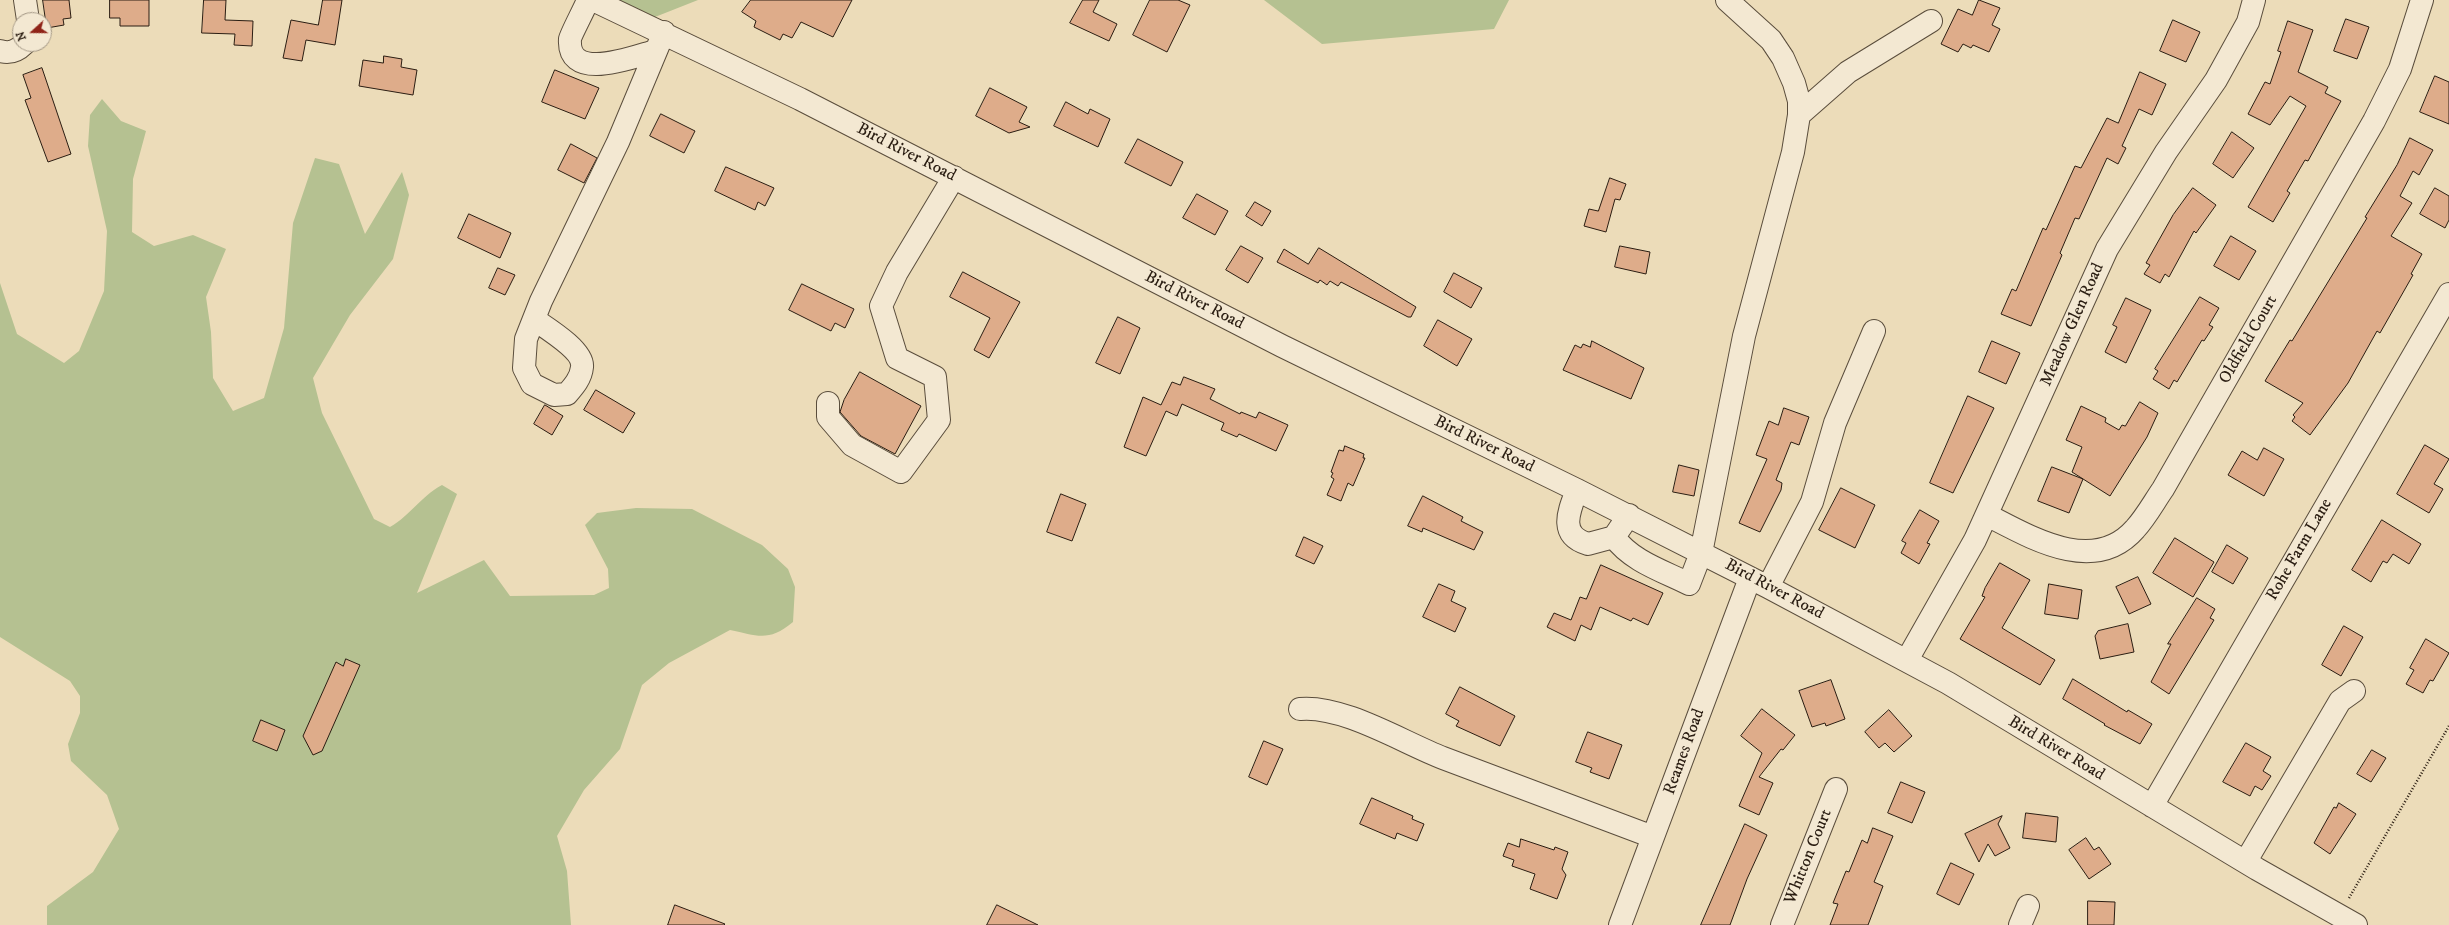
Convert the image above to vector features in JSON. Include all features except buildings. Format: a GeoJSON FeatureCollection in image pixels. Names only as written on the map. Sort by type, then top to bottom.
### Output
{"type":"FeatureCollection","features":[{"type":"Feature","properties":{"kind":"street"},"geometry":{"type":"LineString","coordinates":[[25,0],[27,12]]}},
{"type":"Feature","properties":{"kind":"street"},"geometry":{"type":"LineString","coordinates":[[588,0],[570,38],[571,52],[578,60],[592,66],[660,42]]}},
{"type":"Feature","properties":{"kind":"street","name":"Bird River Road"},"geometry":{"type":"LineString","coordinates":[[593,0],[660,42],[954,178],[1282,346],[1629,515],[1907,660],[2246,862],[2347,920]]}},
{"type":"Feature","properties":{"kind":"street"},"geometry":{"type":"LineString","coordinates":[[1614,537],[1630,555],[1689,584],[1701,553],[1744,336],[1793,152],[1799,115],[1799,101],[1796,89],[1783,58],[1771,40],[1727,0]]}},
{"type":"Feature","properties":{"kind":"street","name":"Meadow Glen Road"},"geometry":{"type":"LineString","coordinates":[[1907,660],[1987,516],[2107,248],[2166,152],[2198,108],[2232,54],[2248,22],[2254,0]]}},
{"type":"Feature","properties":{"kind":"street","name":"Oldfield Court"},"geometry":{"type":"LineString","coordinates":[[1987,516],[2039,541],[2063,550],[2090,551],[2104,548],[2121,541],[2135,529],[2163,489],[2374,121],[2400,69],[2422,0]]}},
{"type":"Feature","properties":{"kind":"street"},"geometry":{"type":"LineString","coordinates":[[1799,115],[1848,72],[1931,21]]}},
{"type":"Feature","properties":{"kind":"street"},"geometry":{"type":"LineString","coordinates":[[536,320],[541,301],[618,142],[660,42]]}},
{"type":"Feature","properties":{"kind":"street"},"geometry":{"type":"LineString","coordinates":[[0,51],[6,53],[12,52]]}},
{"type":"Feature","properties":{"kind":"street"},"geometry":{"type":"LineString","coordinates":[[828,403],[828,417],[852,446],[901,472],[939,420],[935,377],[897,358],[881,306],[897,272],[954,178]]}},
{"type":"Feature","properties":{"kind":"street","name":"Rohe Farm Lane"},"geometry":{"type":"LineString","coordinates":[[2152,806],[2449,294]]}},
{"type":"Feature","properties":{"kind":"street","name":"Reames Road"},"geometry":{"type":"LineString","coordinates":[[1620,925],[1654,837],[1759,583],[1812,502],[1835,423],[1874,331]]}},
{"type":"Feature","properties":{"kind":"street"},"geometry":{"type":"LineString","coordinates":[[1578,490],[1568,517],[1568,527],[1573,536],[1588,544],[1614,537],[1629,515]]}},
{"type":"Feature","properties":{"kind":"street"},"geometry":{"type":"LineString","coordinates":[[2246,862],[2337,706],[2354,691]]}},
{"type":"Feature","properties":{"kind":"street"},"geometry":{"type":"LineString","coordinates":[[1300,709],[1314,708],[1336,713],[1442,758],[1654,837]]}},
{"type":"Feature","properties":{"kind":"street","name":"Whitton Court"},"geometry":{"type":"LineString","coordinates":[[1782,925],[1836,789]]}},
{"type":"Feature","properties":{"kind":"path"},"geometry":{"type":"LineString","coordinates":[[2347,920],[2449,726]]}},
{"type":"Feature","properties":{"kind":"green space"},"geometry":{"type":"Polygon","coordinates":[[[615,0],[698,0],[655,17],[615,0]]]}},
{"type":"Feature","properties":{"kind":"green space"},"geometry":{"type":"Polygon","coordinates":[[[1264,0],[1509,0],[1494,29],[1322,44],[1264,0]]]}},
{"type":"Feature","properties":{"kind":"green space"},"geometry":{"type":"Polygon","coordinates":[[[102,99],[121,121],[146,131],[133,179],[132,232],[154,246],[193,235],[226,249],[206,297],[211,332],[213,378],[233,411],[264,398],[284,328],[293,223],[315,158],[339,164],[365,234],[402,172],[409,195],[393,259],[350,315],[313,378],[322,413],[374,519],[390,527],[442,485],[457,494],[417,593],[484,560],[510,596],[594,595],[609,588],[608,569],[585,525],[597,513],[636,508],[692,509],[762,545],[788,569],[795,587],[793,622],[777,633],[763,636],[730,630],[669,663],[642,685],[620,749],[584,790],[557,836],[567,871],[571,925],[47,925],[47,906],[93,872],[119,829],[107,795],[71,761],[68,744],[80,713],[80,696],[70,681],[0,637],[0,283],[17,334],[64,363],[79,351],[104,291],[107,231],[88,146],[90,115],[102,99]]]}}]}
